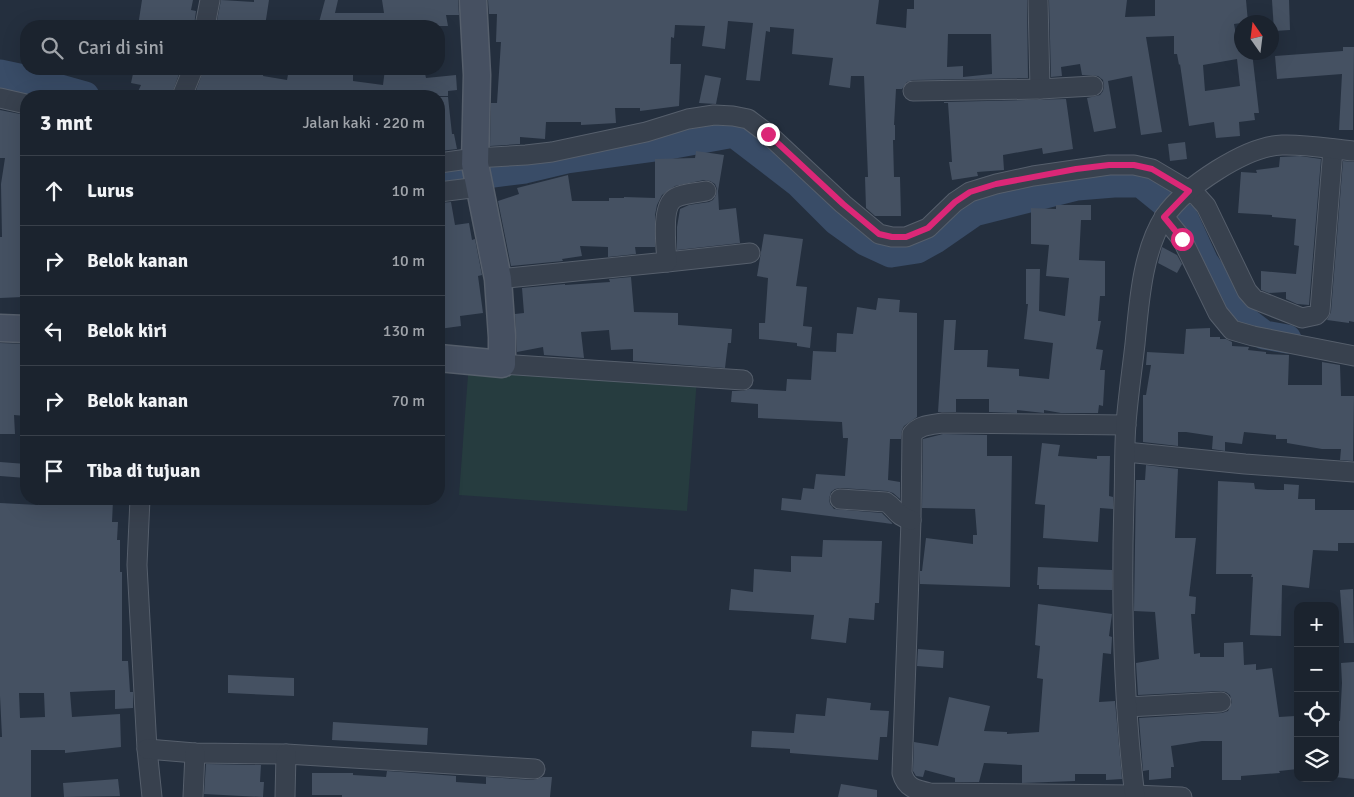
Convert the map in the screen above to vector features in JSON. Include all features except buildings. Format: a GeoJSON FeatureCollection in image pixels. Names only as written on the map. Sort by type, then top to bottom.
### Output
{"type":"FeatureCollection","features":[{"type":"Feature","properties":{"kind":"street"},"geometry":{"type":"LineString","coordinates":[[206,20],[210,0]]}},
{"type":"Feature","properties":{"kind":"street"},"geometry":{"type":"LineString","coordinates":[[473,0],[477,75],[476,172],[498,279],[502,364]]}},
{"type":"Feature","properties":{"kind":"street"},"geometry":{"type":"LineString","coordinates":[[1038,0],[1040,90]]}},
{"type":"Feature","properties":{"kind":"street"},"geometry":{"type":"LineString","coordinates":[[184,90],[191,75]]}},
{"type":"Feature","properties":{"kind":"street"},"geometry":{"type":"LineString","coordinates":[[913,91],[1040,90],[1093,86]]}},
{"type":"Feature","properties":{"kind":"street"},"geometry":{"type":"LineString","coordinates":[[0,98],[20,103]]}},
{"type":"Feature","properties":{"kind":"street"},"geometry":{"type":"LineString","coordinates":[[445,189],[476,172],[526,155],[552,152],[646,132],[688,119],[714,115],[748,119],[879,234],[892,237],[906,237],[928,228],[955,202],[970,192],[996,184],[1076,169],[1109,165],[1134,165],[1152,169],[1206,206],[1247,290],[1254,299],[1302,318],[1316,315],[1320,311],[1333,149]]}},
{"type":"Feature","properties":{"kind":"street"},"geometry":{"type":"LineString","coordinates":[[1134,796],[1126,706],[1122,568],[1126,425],[1140,298],[1145,266],[1152,244],[1166,215],[1187,193],[1211,173],[1255,150],[1281,145],[1354,151]]}},
{"type":"Feature","properties":{"kind":"street"},"geometry":{"type":"LineString","coordinates":[[445,164],[476,172]]}},
{"type":"Feature","properties":{"kind":"street"},"geometry":{"type":"LineString","coordinates":[[666,262],[666,216],[668,205],[680,195],[706,192]]}},
{"type":"Feature","properties":{"kind":"street"},"geometry":{"type":"LineString","coordinates":[[1166,215],[1182,239],[1218,313],[1232,330],[1354,356]]}},
{"type":"Feature","properties":{"kind":"street"},"geometry":{"type":"LineString","coordinates":[[498,279],[750,253]]}},
{"type":"Feature","properties":{"kind":"street"},"geometry":{"type":"LineString","coordinates":[[0,328],[20,330]]}},
{"type":"Feature","properties":{"kind":"street"},"geometry":{"type":"LineString","coordinates":[[445,359],[743,380]]}},
{"type":"Feature","properties":{"kind":"street"},"geometry":{"type":"LineString","coordinates":[[1126,425],[942,423],[925,425],[912,434],[910,443],[911,520],[902,773],[904,781],[911,788],[930,793],[1182,797]]}},
{"type":"Feature","properties":{"kind":"street"},"geometry":{"type":"LineString","coordinates":[[1126,452],[1245,464],[1354,472]]}},
{"type":"Feature","properties":{"kind":"street"},"geometry":{"type":"LineString","coordinates":[[840,499],[886,502],[899,515],[911,520]]}},
{"type":"Feature","properties":{"kind":"street"},"geometry":{"type":"LineString","coordinates":[[140,505],[137,565],[147,749],[152,797]]}},
{"type":"Feature","properties":{"kind":"street"},"geometry":{"type":"LineString","coordinates":[[1126,706],[1221,702]]}},
{"type":"Feature","properties":{"kind":"street"},"geometry":{"type":"LineString","coordinates":[[147,749],[195,753],[286,754],[535,769]]}},
{"type":"Feature","properties":{"kind":"street"},"geometry":{"type":"LineString","coordinates":[[193,797],[195,753]]}},
{"type":"Feature","properties":{"kind":"street"},"geometry":{"type":"LineString","coordinates":[[286,754],[286,797]]}},
{"type":"Feature","properties":{"kind":"green space"},"geometry":{"type":"Polygon","coordinates":[[[469,362],[697,378],[687,511],[459,495],[469,362]]]}},
{"type":"Feature","properties":{"kind":"waterway"},"geometry":{"type":"LineString","coordinates":[[0,74],[64,90]]}},
{"type":"Feature","properties":{"kind":"waterway"},"geometry":{"type":"LineString","coordinates":[[445,179],[525,169],[567,159],[663,146],[734,133],[799,183],[837,221],[865,241],[891,253],[917,249],[974,212],[1077,186],[1141,183],[1184,218],[1204,262],[1243,319],[1264,335],[1287,339]]}},
{"type":"Feature","properties":{"kind":"route"},"geometry":{"type":"LineString","coordinates":[[768,134],[843,204],[879,234],[892,237],[915,235],[928,228],[955,202],[970,192],[996,184],[1076,169],[1109,165],[1134,165],[1152,169],[1189,191],[1164,217],[1182,239]]}}]}
